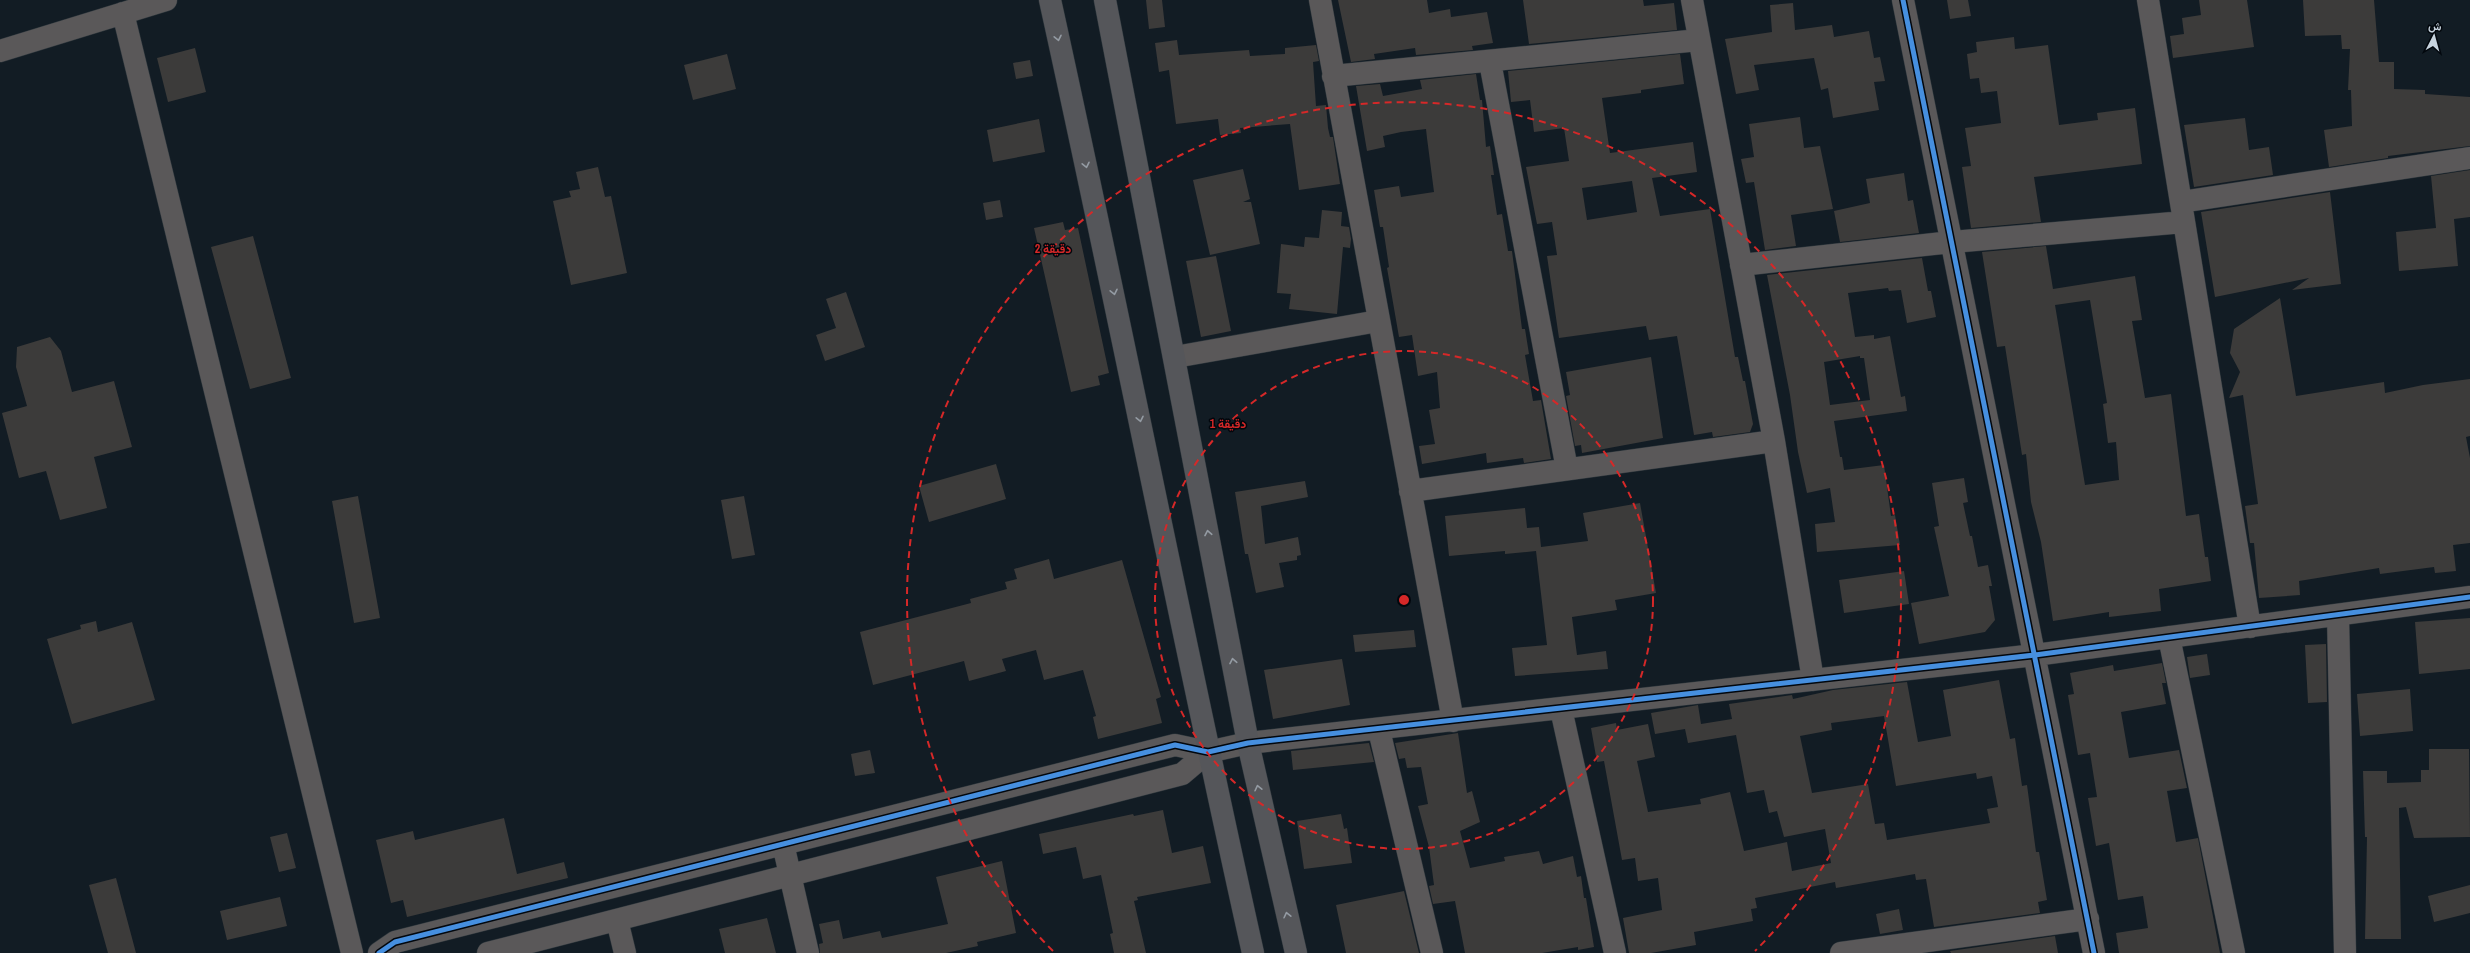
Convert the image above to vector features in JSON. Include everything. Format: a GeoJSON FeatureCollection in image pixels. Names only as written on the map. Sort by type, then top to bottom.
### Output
{"type":"FeatureCollection","features":[{"type":"Feature","properties":{"kind":"highway"},"geometry":{"type":"LineString","coordinates":[[1050,0],[1108,264],[1208,752],[1253,953]]}},
{"type":"Feature","properties":{"kind":"highway"},"geometry":{"type":"LineString","coordinates":[[1105,0],[1175,357],[1248,743],[1296,953]]}},
{"type":"Feature","properties":{"kind":"street"},"geometry":{"type":"LineString","coordinates":[[0,51],[166,0]]}},
{"type":"Feature","properties":{"kind":"street"},"geometry":{"type":"LineString","coordinates":[[1320,0],[1452,721]]}},
{"type":"Feature","properties":{"kind":"street"},"geometry":{"type":"LineString","coordinates":[[1692,0],[1774,441],[1813,680]]}},
{"type":"Feature","properties":{"kind":"street"},"geometry":{"type":"LineString","coordinates":[[1903,0],[2094,953]]}},
{"type":"Feature","properties":{"kind":"street"},"geometry":{"type":"LineString","coordinates":[[2148,0],[2250,626]]}},
{"type":"Feature","properties":{"kind":"street"},"geometry":{"type":"LineString","coordinates":[[123,14],[352,953]]}},
{"type":"Feature","properties":{"kind":"street"},"geometry":{"type":"LineString","coordinates":[[1333,76],[1490,62],[1699,40]]}},
{"type":"Feature","properties":{"kind":"street"},"geometry":{"type":"LineString","coordinates":[[1490,62],[1567,469]]}},
{"type":"Feature","properties":{"kind":"street"},"geometry":{"type":"LineString","coordinates":[[1741,265],[1952,242],[2183,212],[2469,158]]}},
{"type":"Feature","properties":{"kind":"street"},"geometry":{"type":"LineString","coordinates":[[1175,357],[1378,321]]}},
{"type":"Feature","properties":{"kind":"street"},"geometry":{"type":"LineString","coordinates":[[1410,491],[1774,441]]}},
{"type":"Feature","properties":{"kind":"street"},"geometry":{"type":"LineString","coordinates":[[379,953],[395,942],[1174,745],[1208,752],[1248,743],[1379,730],[2035,655],[2470,598]]}},
{"type":"Feature","properties":{"kind":"street"},"geometry":{"type":"LineString","coordinates":[[2338,615],[2345,953]]}},
{"type":"Feature","properties":{"kind":"street"},"geometry":{"type":"LineString","coordinates":[[2169,637],[2234,953]]}},
{"type":"Feature","properties":{"kind":"street"},"geometry":{"type":"LineString","coordinates":[[1561,709],[1615,953]]}},
{"type":"Feature","properties":{"kind":"street"},"geometry":{"type":"LineString","coordinates":[[1379,730],[1432,953]]}},
{"type":"Feature","properties":{"kind":"street"},"geometry":{"type":"LineString","coordinates":[[488,953],[1182,774],[1208,752]]}},
{"type":"Feature","properties":{"kind":"street"},"geometry":{"type":"LineString","coordinates":[[783,844],[808,953]]}},
{"type":"Feature","properties":{"kind":"street"},"geometry":{"type":"LineString","coordinates":[[1842,953],[2088,919]]}},
{"type":"Feature","properties":{"kind":"street"},"geometry":{"type":"LineString","coordinates":[[617,920],[625,953]]}},
{"type":"Feature","properties":{"kind":"building"},"geometry":{"type":"Polygon","coordinates":[[[1146,0],[1162,0],[1165,27],[1149,29],[1146,0]]]}},
{"type":"Feature","properties":{"kind":"building"},"geometry":{"type":"Polygon","coordinates":[[[1338,0],[1427,0],[1429,13],[1450,9],[1451,17],[1487,12],[1493,43],[1472,46],[1473,50],[1416,55],[1415,48],[1374,54],[1375,59],[1351,62],[1338,0]]]}},
{"type":"Feature","properties":{"kind":"building"},"geometry":{"type":"Polygon","coordinates":[[[1523,0],[1643,0],[1644,6],[1674,3],[1677,30],[1529,44],[1523,0]]]}},
{"type":"Feature","properties":{"kind":"building"},"geometry":{"type":"Polygon","coordinates":[[[1947,0],[1968,0],[1971,16],[1950,19],[1947,0]]]}},
{"type":"Feature","properties":{"kind":"building"},"geometry":{"type":"Polygon","coordinates":[[[2199,0],[2247,0],[2254,47],[2173,58],[2170,36],[2184,34],[2182,18],[2201,15],[2199,0]]]}},
{"type":"Feature","properties":{"kind":"building"},"geometry":{"type":"Polygon","coordinates":[[[2303,0],[2374,0],[2379,62],[2394,62],[2394,89],[2425,90],[2425,94],[2470,97],[2470,146],[2388,156],[2388,158],[2329,167],[2324,130],[2352,126],[2351,90],[2348,90],[2350,49],[2342,49],[2341,35],[2305,36],[2303,0]]]}},
{"type":"Feature","properties":{"kind":"building"},"geometry":{"type":"Polygon","coordinates":[[[1793,3],[1795,30],[1832,25],[1834,37],[1869,31],[1874,58],[1880,57],[1885,81],[1874,82],[1879,110],[1833,118],[1828,88],[1821,90],[1814,58],[1754,65],[1759,90],[1736,94],[1725,39],[1772,32],[1770,5],[1793,3]]]}},
{"type":"Feature","properties":{"kind":"building"},"geometry":{"type":"Polygon","coordinates":[[[2014,37],[2015,49],[2048,45],[2059,125],[2098,120],[2097,113],[2135,108],[2142,164],[2034,177],[2041,222],[1971,228],[1962,167],[1971,166],[1965,128],[2001,123],[1997,91],[1981,93],[1979,78],[1970,79],[1967,54],[1977,52],[1976,42],[2014,37]]]}},
{"type":"Feature","properties":{"kind":"building"},"geometry":{"type":"Polygon","coordinates":[[[1177,40],[1179,55],[1249,50],[1250,56],[1285,54],[1285,48],[1316,45],[1319,61],[1313,62],[1316,106],[1326,105],[1328,128],[1330,137],[1333,137],[1340,184],[1299,190],[1290,124],[1240,128],[1241,133],[1220,135],[1218,119],[1176,124],[1169,70],[1159,72],[1155,43],[1177,40]]]}},
{"type":"Feature","properties":{"kind":"building"},"geometry":{"type":"Polygon","coordinates":[[[195,48],[206,92],[168,102],[157,58],[195,48]]]}},
{"type":"Feature","properties":{"kind":"building"},"geometry":{"type":"Polygon","coordinates":[[[727,54],[736,89],[693,100],[684,65],[727,54]]]}},
{"type":"Feature","properties":{"kind":"building"},"geometry":{"type":"Polygon","coordinates":[[[1680,54],[1684,84],[1641,90],[1641,93],[1602,98],[1610,153],[1693,142],[1697,172],[1652,178],[1660,216],[1710,209],[1735,357],[1738,357],[1743,381],[1745,381],[1753,424],[1750,432],[1713,437],[1712,432],[1694,435],[1677,336],[1649,340],[1646,326],[1559,338],[1547,256],[1557,255],[1552,222],[1537,224],[1526,167],[1569,161],[1564,128],[1534,132],[1530,100],[1511,102],[1508,71],[1680,54]],[[1632,181],[1582,188],[1587,220],[1637,212],[1632,181]]]}},
{"type":"Feature","properties":{"kind":"building"},"geometry":{"type":"Polygon","coordinates":[[[1030,60],[1033,76],[1016,79],[1013,63],[1030,60]]]}},
{"type":"Feature","properties":{"kind":"building"},"geometry":{"type":"Polygon","coordinates":[[[1476,74],[1480,100],[1482,100],[1486,147],[1490,146],[1494,175],[1491,175],[1497,215],[1502,214],[1508,251],[1512,251],[1522,329],[1525,329],[1529,354],[1525,355],[1533,401],[1541,400],[1551,459],[1524,463],[1523,458],[1487,463],[1486,453],[1422,464],[1419,446],[1435,444],[1429,410],[1440,408],[1437,372],[1418,376],[1412,335],[1399,337],[1387,268],[1389,267],[1383,227],[1380,227],[1374,190],[1399,186],[1401,197],[1434,192],[1426,129],[1383,136],[1385,147],[1367,151],[1356,86],[1380,84],[1383,96],[1422,89],[1420,80],[1476,74]]]}},
{"type":"Feature","properties":{"kind":"building"},"geometry":{"type":"Polygon","coordinates":[[[1800,117],[1804,148],[1820,146],[1833,209],[1791,215],[1796,246],[1765,250],[1754,182],[1746,183],[1741,159],[1754,157],[1749,124],[1800,117]]]}},
{"type":"Feature","properties":{"kind":"building"},"geometry":{"type":"Polygon","coordinates":[[[2245,118],[2249,150],[2269,147],[2273,175],[2194,187],[2184,125],[2245,118]]]}},
{"type":"Feature","properties":{"kind":"building"},"geometry":{"type":"Polygon","coordinates":[[[1039,119],[1045,152],[993,162],[987,130],[1039,119]]]}},
{"type":"Feature","properties":{"kind":"building"},"geometry":{"type":"Polygon","coordinates":[[[598,167],[605,197],[611,196],[627,273],[571,285],[553,201],[571,197],[569,191],[580,189],[576,172],[598,167]]]}},
{"type":"Feature","properties":{"kind":"building"},"geometry":{"type":"Polygon","coordinates":[[[1243,169],[1250,199],[1243,202],[1251,202],[1260,244],[1210,255],[1193,180],[1243,169]]]}},
{"type":"Feature","properties":{"kind":"building"},"geometry":{"type":"Polygon","coordinates":[[[2470,170],[2470,217],[2454,219],[2458,266],[2399,271],[2396,232],[2436,228],[2431,176],[2470,170]]]}},
{"type":"Feature","properties":{"kind":"building"},"geometry":{"type":"Polygon","coordinates":[[[1904,173],[1908,201],[1913,200],[1919,233],[1840,242],[1834,211],[1870,203],[1866,179],[1904,173]]]}},
{"type":"Feature","properties":{"kind":"building"},"geometry":{"type":"Polygon","coordinates":[[[2330,192],[2341,284],[2292,290],[2309,278],[2215,297],[2201,212],[2330,192]]]}},
{"type":"Feature","properties":{"kind":"building"},"geometry":{"type":"Polygon","coordinates":[[[1000,200],[1003,217],[986,220],[983,203],[1000,200]]]}},
{"type":"Feature","properties":{"kind":"building"},"geometry":{"type":"Polygon","coordinates":[[[1322,210],[1342,212],[1341,226],[1349,227],[1351,239],[1350,248],[1343,247],[1337,314],[1289,309],[1291,294],[1277,293],[1281,244],[1304,247],[1305,237],[1319,238],[1322,210]]]}},
{"type":"Feature","properties":{"kind":"building"},"geometry":{"type":"Polygon","coordinates":[[[1063,222],[1065,230],[1078,228],[1109,373],[1098,376],[1100,385],[1071,392],[1034,228],[1063,222]]]}},
{"type":"Feature","properties":{"kind":"building"},"geometry":{"type":"Polygon","coordinates":[[[253,236],[291,378],[250,389],[211,247],[253,236]]]}},
{"type":"Feature","properties":{"kind":"building"},"geometry":{"type":"Polygon","coordinates":[[[2046,246],[2053,289],[2135,276],[2142,320],[2132,321],[2145,398],[2171,394],[2186,516],[2199,514],[2205,557],[2208,557],[2211,581],[2159,589],[2161,611],[2109,617],[2109,612],[2053,621],[2041,542],[2031,502],[2026,454],[2022,455],[2005,346],[1997,347],[1982,252],[2046,246]],[[2090,300],[2055,305],[2085,485],[2119,480],[2116,442],[2108,443],[2103,404],[2107,403],[2090,300]]]}},
{"type":"Feature","properties":{"kind":"building"},"geometry":{"type":"Polygon","coordinates":[[[1216,256],[1231,331],[1201,337],[1186,261],[1216,256]]]}},
{"type":"Feature","properties":{"kind":"building"},"geometry":{"type":"Polygon","coordinates":[[[1922,258],[1928,291],[1931,291],[1936,317],[1907,323],[1901,290],[1889,291],[1888,288],[1848,293],[1855,337],[1874,335],[1874,339],[1890,336],[1901,397],[1905,396],[1907,411],[1834,421],[1840,457],[1842,457],[1844,470],[1884,465],[1891,516],[1895,515],[1900,545],[1817,552],[1815,524],[1835,522],[1830,488],[1807,493],[1798,452],[1790,395],[1767,275],[1922,258]],[[1860,356],[1824,362],[1830,405],[1870,400],[1864,358],[1860,358],[1860,356]]]}},
{"type":"Feature","properties":{"kind":"building"},"geometry":{"type":"Polygon","coordinates":[[[846,292],[865,347],[825,361],[816,335],[836,328],[826,299],[846,292]]]}},
{"type":"Feature","properties":{"kind":"building"},"geometry":{"type":"Polygon","coordinates":[[[2280,298],[2296,396],[2384,382],[2385,393],[2423,385],[2470,379],[2470,436],[2466,437],[2470,458],[2470,543],[2453,545],[2456,571],[2435,573],[2434,567],[2380,574],[2379,568],[2299,581],[2300,595],[2259,598],[2254,543],[2250,543],[2245,506],[2258,504],[2243,395],[2229,398],[2240,372],[2230,353],[2234,329],[2280,298]]]}},
{"type":"Feature","properties":{"kind":"building"},"geometry":{"type":"Polygon","coordinates":[[[50,337],[61,351],[72,392],[114,381],[132,447],[94,457],[107,508],[60,520],[46,471],[19,478],[2,413],[27,406],[16,367],[17,347],[50,337]]]}},
{"type":"Feature","properties":{"kind":"building"},"geometry":{"type":"Polygon","coordinates":[[[1651,357],[1663,438],[1582,453],[1581,445],[1575,446],[1566,396],[1570,395],[1566,372],[1651,357]]]}},
{"type":"Feature","properties":{"kind":"building"},"geometry":{"type":"Polygon","coordinates":[[[996,464],[1006,499],[929,522],[919,486],[996,464]]]}},
{"type":"Feature","properties":{"kind":"building"},"geometry":{"type":"Polygon","coordinates":[[[1964,478],[1968,502],[1963,503],[1970,536],[1972,536],[1978,567],[1988,565],[1992,586],[1989,586],[1995,620],[1985,632],[1919,644],[1911,603],[1949,596],[1934,527],[1939,526],[1932,483],[1964,478]]]}},
{"type":"Feature","properties":{"kind":"building"},"geometry":{"type":"Polygon","coordinates":[[[1305,481],[1308,497],[1261,506],[1265,544],[1298,537],[1301,555],[1297,556],[1297,560],[1279,563],[1284,587],[1256,593],[1248,554],[1245,554],[1235,492],[1305,481]]]}},
{"type":"Feature","properties":{"kind":"building"},"geometry":{"type":"Polygon","coordinates":[[[358,496],[380,618],[354,623],[332,501],[358,496]]]}},
{"type":"Feature","properties":{"kind":"building"},"geometry":{"type":"Polygon","coordinates":[[[744,496],[755,555],[732,559],[721,500],[744,496]]]}},
{"type":"Feature","properties":{"kind":"building"},"geometry":{"type":"Polygon","coordinates":[[[1640,503],[1656,593],[1615,600],[1617,610],[1572,617],[1577,655],[1606,651],[1608,669],[1515,676],[1512,648],[1547,645],[1536,551],[1505,554],[1505,551],[1449,556],[1445,516],[1525,508],[1527,528],[1539,527],[1541,547],[1588,541],[1583,513],[1640,503]]]}},
{"type":"Feature","properties":{"kind":"building"},"geometry":{"type":"Polygon","coordinates":[[[1049,559],[1054,579],[1122,560],[1161,697],[1156,699],[1162,723],[1098,739],[1093,717],[1096,716],[1083,670],[1044,680],[1036,650],[1002,659],[1006,671],[969,681],[964,661],[873,685],[860,632],[971,603],[970,599],[1007,589],[1005,582],[1017,579],[1014,569],[1049,559]]]}},
{"type":"Feature","properties":{"kind":"building"},"geometry":{"type":"Polygon","coordinates":[[[1904,571],[1909,604],[1844,613],[1839,580],[1904,571]]]}},
{"type":"Feature","properties":{"kind":"building"},"geometry":{"type":"Polygon","coordinates":[[[2470,618],[2470,669],[2419,674],[2415,622],[2470,618]]]}},
{"type":"Feature","properties":{"kind":"building"},"geometry":{"type":"Polygon","coordinates":[[[96,621],[98,632],[132,622],[155,700],[72,724],[47,639],[81,629],[80,625],[96,621]]]}},
{"type":"Feature","properties":{"kind":"building"},"geometry":{"type":"Polygon","coordinates":[[[1414,630],[1416,647],[1355,652],[1353,635],[1414,630]]]}},
{"type":"Feature","properties":{"kind":"building"},"geometry":{"type":"Polygon","coordinates":[[[2326,644],[2327,702],[2308,703],[2305,645],[2326,644]]]}},
{"type":"Feature","properties":{"kind":"building"},"geometry":{"type":"Polygon","coordinates":[[[2207,654],[2210,675],[2190,678],[2187,657],[2207,654]]]}},
{"type":"Feature","properties":{"kind":"building"},"geometry":{"type":"Polygon","coordinates":[[[1342,659],[1350,705],[1273,719],[1264,670],[1342,659]]]}},
{"type":"Feature","properties":{"kind":"building"},"geometry":{"type":"Polygon","coordinates":[[[2162,663],[2166,683],[2162,683],[2166,704],[2121,712],[2129,758],[2179,750],[2187,788],[2167,791],[2176,842],[2198,838],[2220,953],[2119,953],[2116,933],[2148,928],[2143,896],[2118,900],[2109,843],[2096,846],[2088,798],[2097,797],[2090,753],[2078,755],[2068,695],[2074,694],[2070,673],[2113,665],[2114,671],[2162,663]]]}},
{"type":"Feature","properties":{"kind":"building"},"geometry":{"type":"Polygon","coordinates":[[[1999,680],[2010,739],[2015,738],[2022,786],[2027,785],[2036,852],[2039,852],[2047,900],[2038,902],[2040,913],[1934,927],[1926,879],[1916,880],[1915,874],[1836,888],[1835,882],[1755,898],[1757,908],[1751,909],[1753,921],[1694,932],[1696,945],[1651,953],[1629,953],[1623,918],[1662,910],[1658,878],[1638,881],[1635,858],[1622,860],[1604,761],[1597,762],[1591,728],[1616,723],[1617,730],[1648,724],[1655,757],[1637,761],[1648,812],[1701,804],[1700,799],[1730,792],[1744,851],[1787,842],[1792,871],[1831,863],[1825,829],[1784,837],[1777,811],[1769,813],[1764,790],[1747,793],[1736,735],[1688,743],[1685,729],[1655,734],[1651,713],[1698,705],[1701,724],[1732,719],[1729,704],[1792,695],[1793,699],[1833,690],[1907,682],[1918,742],[1951,736],[1943,690],[1999,680]],[[1884,716],[1831,723],[1832,730],[1800,736],[1812,793],[1868,784],[1875,824],[1884,823],[1887,840],[1990,823],[1987,809],[1998,807],[1992,776],[1977,779],[1976,773],[1896,786],[1884,716]]]}},
{"type":"Feature","properties":{"kind":"building"},"geometry":{"type":"Polygon","coordinates":[[[2410,689],[2413,731],[2360,736],[2357,694],[2410,689]]]}},
{"type":"Feature","properties":{"kind":"building"},"geometry":{"type":"Polygon","coordinates":[[[1458,733],[1467,793],[1472,791],[1480,822],[1460,831],[1470,868],[1505,861],[1504,857],[1539,851],[1543,864],[1573,856],[1577,877],[1581,876],[1594,947],[1578,950],[1578,947],[1542,953],[1465,953],[1455,901],[1433,904],[1429,886],[1434,885],[1429,847],[1418,806],[1428,804],[1421,767],[1407,768],[1405,758],[1399,759],[1395,743],[1458,733]]]}},
{"type":"Feature","properties":{"kind":"building"},"geometry":{"type":"Polygon","coordinates":[[[1369,743],[1374,762],[1293,770],[1291,751],[1369,743]]]}},
{"type":"Feature","properties":{"kind":"building"},"geometry":{"type":"Polygon","coordinates":[[[2429,749],[2469,749],[2470,837],[2414,838],[2406,807],[2399,808],[2401,939],[2365,939],[2367,837],[2365,837],[2363,771],[2387,771],[2387,783],[2421,782],[2421,770],[2429,770],[2429,749]]]}},
{"type":"Feature","properties":{"kind":"building"},"geometry":{"type":"Polygon","coordinates":[[[870,750],[875,773],[855,776],[851,754],[870,750]]]}},
{"type":"Feature","properties":{"kind":"building"},"geometry":{"type":"Polygon","coordinates":[[[1163,810],[1172,853],[1203,846],[1211,883],[1137,897],[1138,900],[1134,901],[1146,953],[1114,953],[1110,934],[1113,933],[1101,875],[1083,879],[1076,847],[1043,854],[1039,834],[1133,814],[1134,816],[1163,810]]]}},
{"type":"Feature","properties":{"kind":"building"},"geometry":{"type":"Polygon","coordinates":[[[1341,814],[1344,829],[1347,828],[1352,863],[1304,869],[1297,821],[1341,814]]]}},
{"type":"Feature","properties":{"kind":"building"},"geometry":{"type":"Polygon","coordinates":[[[504,818],[517,874],[564,862],[568,878],[407,917],[403,900],[391,903],[376,840],[413,831],[415,840],[504,818]]]}},
{"type":"Feature","properties":{"kind":"building"},"geometry":{"type":"Polygon","coordinates":[[[287,833],[296,868],[279,872],[270,837],[287,833]]]}},
{"type":"Feature","properties":{"kind":"building"},"geometry":{"type":"Polygon","coordinates":[[[1002,861],[1016,933],[977,942],[978,946],[946,953],[820,953],[819,944],[823,943],[819,924],[839,920],[843,939],[880,931],[882,938],[948,924],[936,877],[1002,861]]]}},
{"type":"Feature","properties":{"kind":"building"},"geometry":{"type":"Polygon","coordinates":[[[116,878],[136,953],[108,953],[89,885],[116,878]]]}},
{"type":"Feature","properties":{"kind":"building"},"geometry":{"type":"Polygon","coordinates":[[[2470,885],[2470,913],[2434,922],[2428,896],[2470,885]]]}},
{"type":"Feature","properties":{"kind":"building"},"geometry":{"type":"Polygon","coordinates":[[[1404,891],[1419,953],[1346,953],[1336,905],[1404,891]]]}},
{"type":"Feature","properties":{"kind":"building"},"geometry":{"type":"Polygon","coordinates":[[[280,897],[287,926],[227,940],[220,911],[280,897]]]}},
{"type":"Feature","properties":{"kind":"building"},"geometry":{"type":"Polygon","coordinates":[[[1899,909],[1903,930],[1880,934],[1876,914],[1899,909]]]}},
{"type":"Feature","properties":{"kind":"building"},"geometry":{"type":"Polygon","coordinates":[[[767,918],[776,953],[725,953],[719,929],[767,918]]]}},
{"type":"Feature","properties":{"kind":"building"},"geometry":{"type":"Polygon","coordinates":[[[2055,936],[2058,953],[1951,953],[1950,951],[2055,936]]]}},
{"type":"Feature","properties":{"kind":"cycle path"},"geometry":{"type":"LineString","coordinates":[[1903,0],[2094,953]]}},
{"type":"Feature","properties":{"kind":"cycle path"},"geometry":{"type":"LineString","coordinates":[[379,953],[395,942],[1175,745],[1208,752],[1248,743],[2035,655],[2470,597]]}}]}
